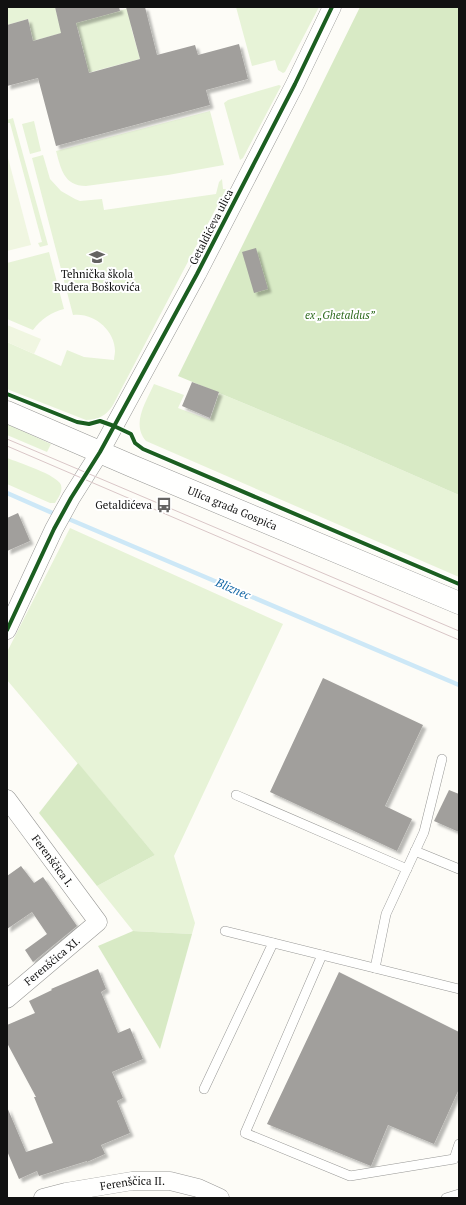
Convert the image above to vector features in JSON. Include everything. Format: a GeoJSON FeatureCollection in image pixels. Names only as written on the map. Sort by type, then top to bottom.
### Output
{"type":"FeatureCollection","features":[{"type":"Feature","properties":{"kind":"street","name":"Getaldićeva ulica"},"geometry":{"type":"LineString","coordinates":[[7,630],[54,529],[71,498],[100,452],[197,274],[295,84],[332,7]]}},
{"type":"Feature","properties":{"kind":"street","name":"Ulica grada Gospića"},"geometry":{"type":"LineString","coordinates":[[7,412],[459,603]]}},
{"type":"Feature","properties":{"kind":"street","name":"Ferenščica I."},"geometry":{"type":"LineString","coordinates":[[7,800],[98,922]]}},
{"type":"Feature","properties":{"kind":"street","name":"Ferenščica XI."},"geometry":{"type":"LineString","coordinates":[[7,999],[98,922]]}},
{"type":"Feature","properties":{"kind":"street","name":"Ferenščica II."},"geometry":{"type":"LineString","coordinates":[[43,1198],[66,1192],[132,1181],[170,1181],[198,1188],[220,1198]]}},
{"type":"Feature","properties":{"kind":"lane"},"geometry":{"type":"LineString","coordinates":[[375,968],[386,914],[424,832],[442,760]]}},
{"type":"Feature","properties":{"kind":"lane"},"geometry":{"type":"LineString","coordinates":[[236,795],[407,869]]}},
{"type":"Feature","properties":{"kind":"lane"},"geometry":{"type":"LineString","coordinates":[[415,851],[459,869]]}},
{"type":"Feature","properties":{"kind":"lane"},"geometry":{"type":"LineString","coordinates":[[225,931],[459,989]]}},
{"type":"Feature","properties":{"kind":"lane"},"geometry":{"type":"LineString","coordinates":[[204,1089],[273,943]]}},
{"type":"Feature","properties":{"kind":"lane"},"geometry":{"type":"LineString","coordinates":[[322,955],[245,1133],[350,1176],[454,1159],[459,1144]]}},
{"type":"Feature","properties":{"kind":"lane"},"geometry":{"type":"LineString","coordinates":[[446,1198],[459,1194]]}},
{"type":"Feature","properties":{"kind":"green space"},"geometry":{"type":"Polygon","coordinates":[[[7,7],[55,7],[62,33],[33,41],[28,19],[7,25],[7,7]]]}},
{"type":"Feature","properties":{"kind":"green space"},"geometry":{"type":"Polygon","coordinates":[[[133,7],[131,27],[140,59],[80,75],[86,62],[78,29],[66,22],[82,21],[133,7]]]}},
{"type":"Feature","properties":{"kind":"green space"},"geometry":{"type":"Polygon","coordinates":[[[236,7],[319,7],[285,72],[283,73],[278,70],[275,60],[252,66],[236,7]]]}},
{"type":"Feature","properties":{"kind":"green space","name":"ex „Ghetaldus”"},"geometry":{"type":"Polygon","coordinates":[[[360,7],[459,7],[459,495],[347,446],[178,376],[360,7]]]}},
{"type":"Feature","properties":{"kind":"green space"},"geometry":{"type":"Polygon","coordinates":[[[279,85],[281,86],[243,158],[240,160],[224,103],[228,100],[279,85]]]}},
{"type":"Feature","properties":{"kind":"green space"},"geometry":{"type":"Polygon","coordinates":[[[210,111],[224,165],[168,175],[86,186],[73,183],[68,180],[62,170],[56,151],[210,111]]]}},
{"type":"Feature","properties":{"kind":"green space"},"geometry":{"type":"Polygon","coordinates":[[[13,118],[48,245],[40,247],[38,243],[42,242],[10,123],[7,123],[7,120],[13,118]]]}},
{"type":"Feature","properties":{"kind":"green space"},"geometry":{"type":"Polygon","coordinates":[[[34,121],[41,151],[30,154],[22,124],[34,121]]]}},
{"type":"Feature","properties":{"kind":"green space"},"geometry":{"type":"Polygon","coordinates":[[[7,154],[31,245],[7,251],[7,154]]]}},
{"type":"Feature","properties":{"kind":"green space"},"geometry":{"type":"Polygon","coordinates":[[[43,155],[50,179],[61,191],[80,201],[102,199],[104,210],[216,194],[219,182],[222,179],[223,189],[226,189],[113,405],[108,412],[94,419],[86,420],[7,389],[7,342],[61,366],[67,350],[84,357],[114,360],[114,343],[111,336],[102,324],[88,316],[73,315],[32,158],[43,155]]]}},
{"type":"Feature","properties":{"kind":"green space"},"geometry":{"type":"Polygon","coordinates":[[[49,252],[64,309],[47,316],[33,330],[7,319],[7,263],[49,252]]]}},
{"type":"Feature","properties":{"kind":"green space"},"geometry":{"type":"Polygon","coordinates":[[[7,325],[41,339],[34,354],[7,342],[7,325]]]}},
{"type":"Feature","properties":{"kind":"green space"},"geometry":{"type":"Polygon","coordinates":[[[154,384],[184,395],[178,408],[210,420],[219,393],[347,446],[459,495],[459,577],[146,441],[140,427],[140,420],[144,405],[154,384]]]}},
{"type":"Feature","properties":{"kind":"green space"},"geometry":{"type":"Polygon","coordinates":[[[7,424],[51,444],[47,452],[7,435],[7,424]]]}},
{"type":"Feature","properties":{"kind":"green space"},"geometry":{"type":"Polygon","coordinates":[[[7,458],[45,473],[58,481],[61,485],[61,490],[55,503],[50,503],[7,484],[7,458]]]}},
{"type":"Feature","properties":{"kind":"green space"},"geometry":{"type":"Polygon","coordinates":[[[70,528],[283,624],[174,856],[195,923],[192,934],[133,931],[97,886],[155,855],[7,680],[7,652],[70,528]]]}},
{"type":"Feature","properties":{"kind":"green space"},"geometry":{"type":"Polygon","coordinates":[[[78,763],[155,855],[97,886],[39,813],[78,763]]]}},
{"type":"Feature","properties":{"kind":"green space"},"geometry":{"type":"Polygon","coordinates":[[[133,931],[192,934],[160,1049],[98,946],[133,931]]]}},
{"type":"Feature","properties":{"kind":"building"},"geometry":{"type":"Polygon","coordinates":[[[55,7],[119,7],[120,11],[76,23],[89,73],[140,59],[126,7],[145,7],[157,55],[195,45],[198,55],[239,44],[248,79],[206,90],[210,105],[56,146],[38,78],[7,86],[7,25],[28,19],[33,41],[61,33],[55,7]]]}},
{"type":"Feature","properties":{"kind":"building"},"geometry":{"type":"Polygon","coordinates":[[[256,248],[268,289],[254,293],[242,252],[256,248]]]}},
{"type":"Feature","properties":{"kind":"building"},"geometry":{"type":"Polygon","coordinates":[[[192,382],[219,392],[210,418],[182,406],[192,382]]]}},
{"type":"Feature","properties":{"kind":"building"},"geometry":{"type":"Polygon","coordinates":[[[18,513],[30,541],[7,551],[7,518],[18,513]]]}},
{"type":"Feature","properties":{"kind":"building"},"geometry":{"type":"Polygon","coordinates":[[[323,678],[423,725],[385,806],[412,819],[397,851],[270,792],[323,678]]]}},
{"type":"Feature","properties":{"kind":"building"},"geometry":{"type":"Polygon","coordinates":[[[449,790],[459,794],[459,832],[434,821],[449,790]]]}},
{"type":"Feature","properties":{"kind":"building"},"geometry":{"type":"Polygon","coordinates":[[[21,866],[34,883],[43,877],[77,926],[33,962],[25,950],[47,934],[32,912],[7,929],[7,876],[21,866]]]}},
{"type":"Feature","properties":{"kind":"building"},"geometry":{"type":"Polygon","coordinates":[[[98,969],[106,989],[101,992],[118,1033],[130,1028],[143,1059],[112,1072],[123,1098],[117,1101],[130,1133],[101,1145],[105,1154],[87,1162],[39,1176],[37,1171],[19,1179],[7,1151],[7,1107],[26,1152],[53,1143],[34,1097],[36,1097],[7,1043],[7,1025],[35,1013],[29,1001],[52,990],[51,989],[98,969]]]}},
{"type":"Feature","properties":{"kind":"building"},"geometry":{"type":"Polygon","coordinates":[[[339,972],[459,1032],[459,1089],[434,1144],[388,1125],[371,1166],[267,1124],[339,972]]]}},
{"type":"Feature","properties":{"kind":"waterway","name":"Bliznec"},"geometry":{"type":"LineString","coordinates":[[7,493],[57,515]]}},
{"type":"Feature","properties":{"kind":"waterway","name":"Bliznec"},"geometry":{"type":"LineString","coordinates":[[64,517],[459,685]]}},
{"type":"Feature","properties":{"kind":"tram line"},"geometry":{"type":"LineString","coordinates":[[7,439],[459,631]]}},
{"type":"Feature","properties":{"kind":"tram line"},"geometry":{"type":"LineString","coordinates":[[7,446],[459,640]]}},
{"type":"Feature","properties":{"kind":"cycle path"},"geometry":{"type":"LineString","coordinates":[[7,630],[54,529],[71,498],[100,452],[197,274],[295,84],[332,7]]}},
{"type":"Feature","properties":{"kind":"cycle path"},"geometry":{"type":"LineString","coordinates":[[7,394],[77,422],[89,424],[100,421],[114,426],[131,434],[135,443],[143,449],[459,584]]}},
{"type":"Feature","properties":{"kind":"place","name":"Tehnička škola Ruđera Boškovića"},"geometry":{"type":"Point","coordinates":[97,257]}},
{"type":"Feature","properties":{"kind":"place","name":"Getaldićeva"},"geometry":{"type":"Point","coordinates":[164,505]}}]}
